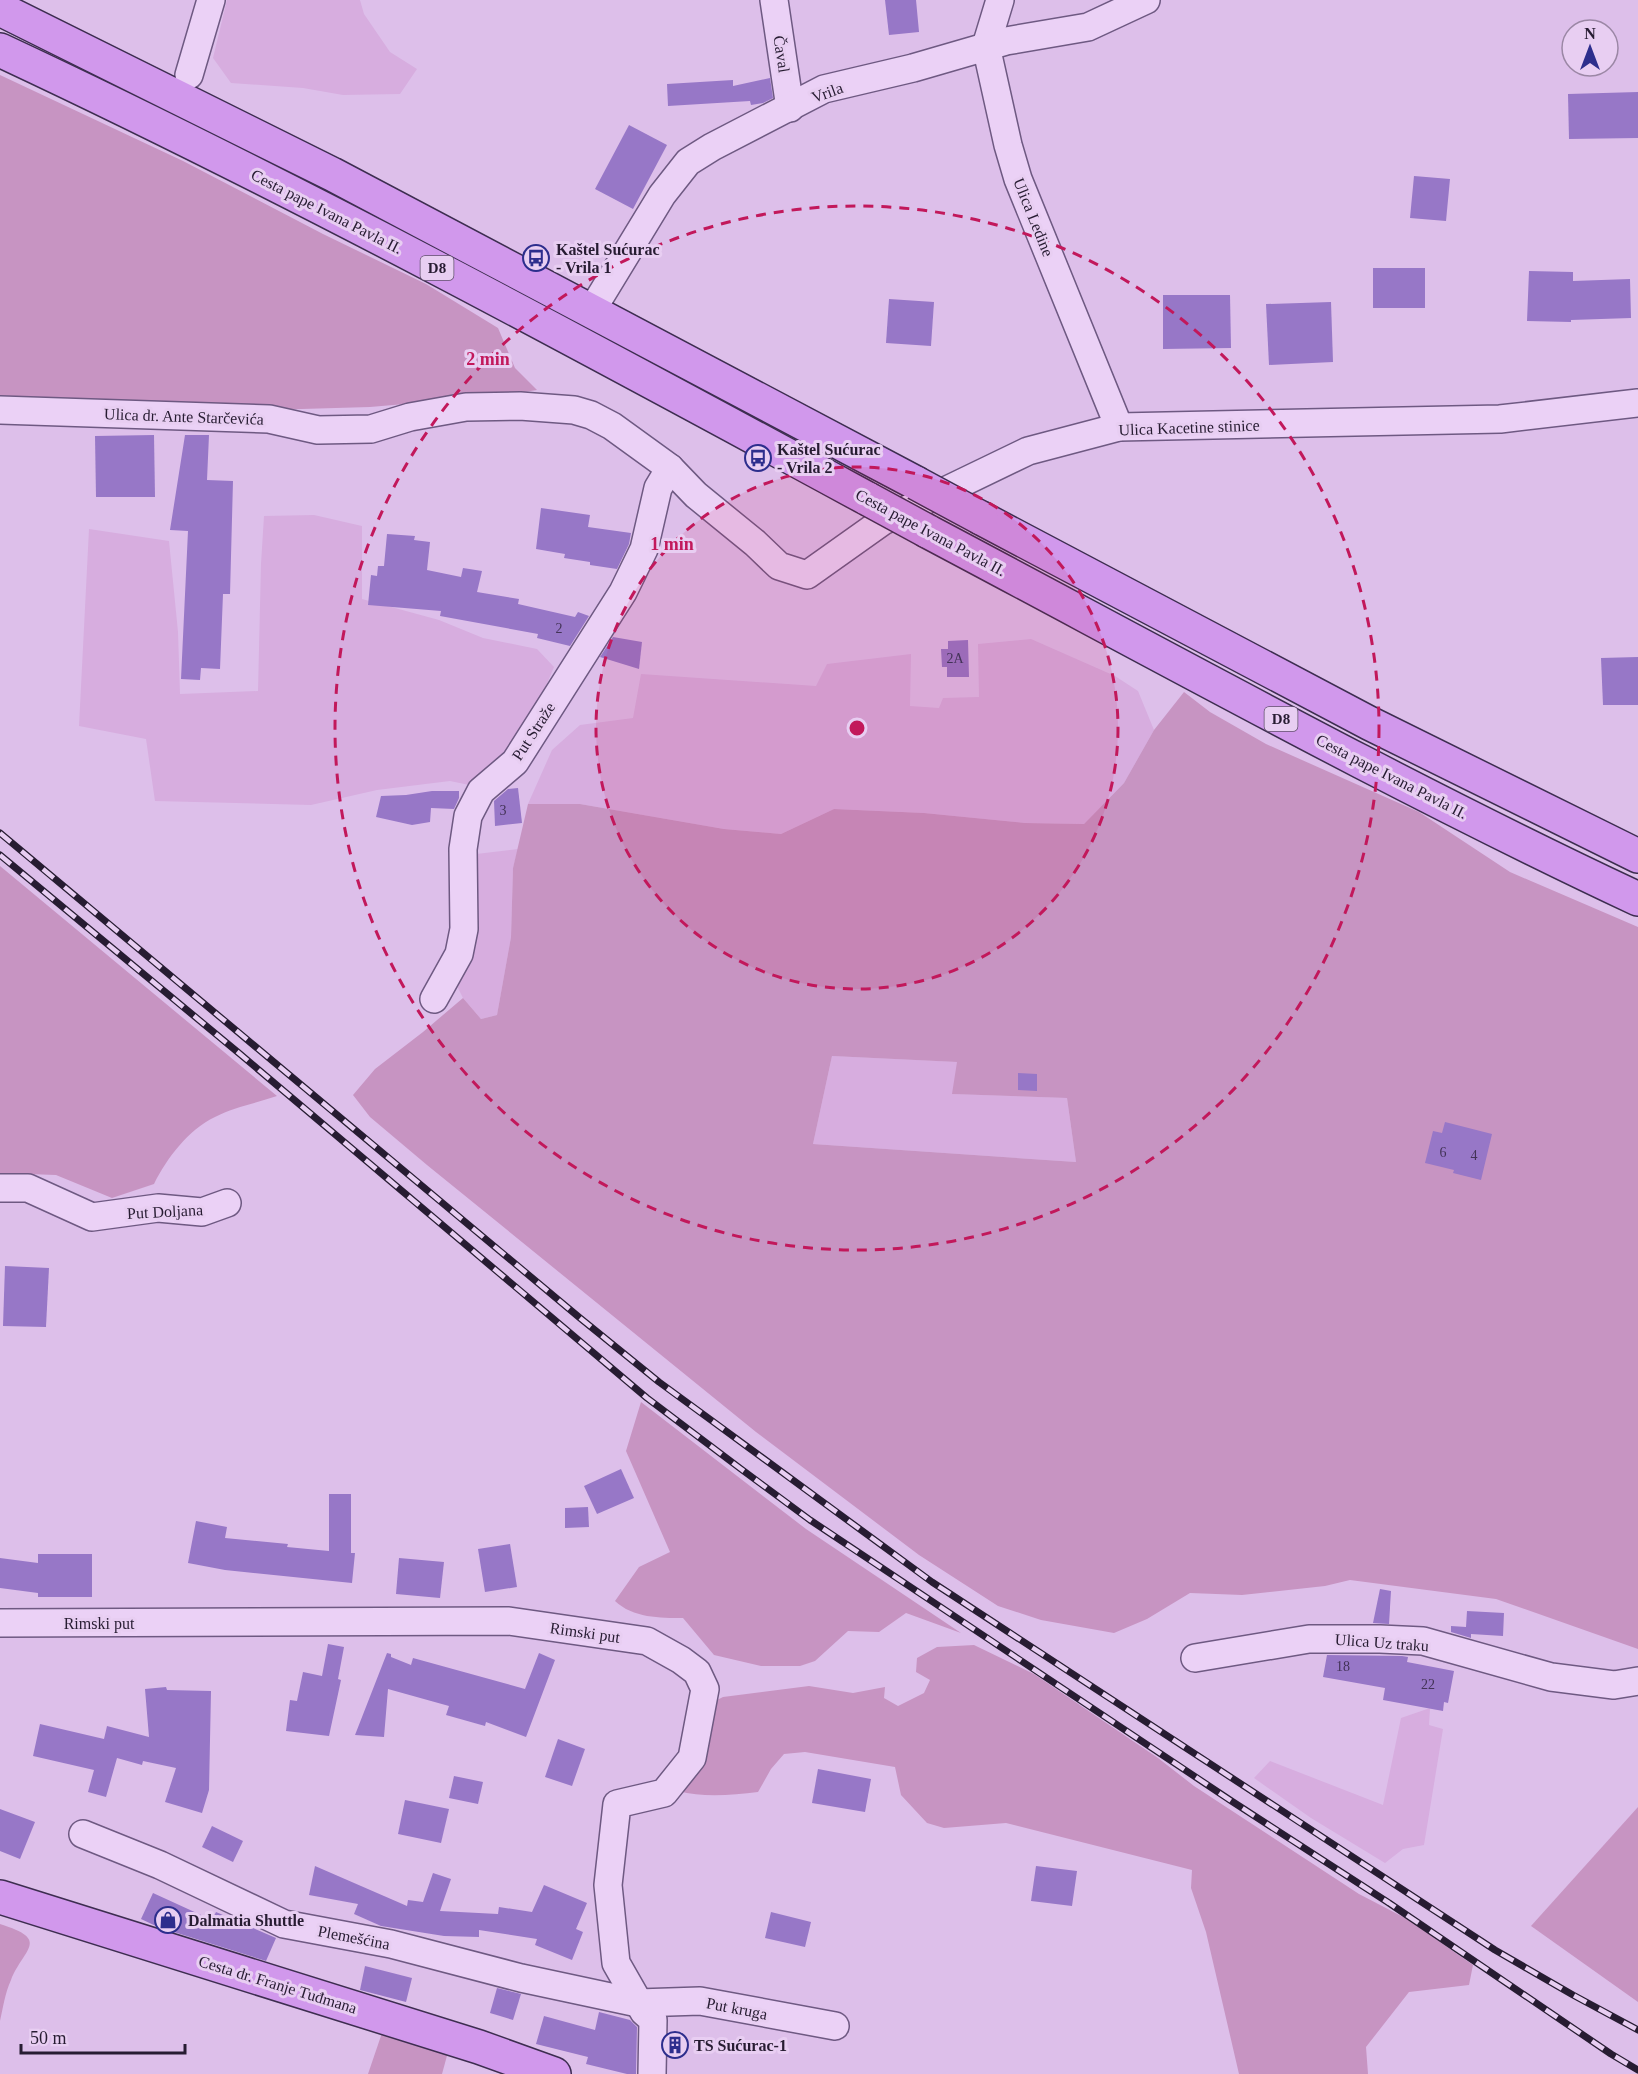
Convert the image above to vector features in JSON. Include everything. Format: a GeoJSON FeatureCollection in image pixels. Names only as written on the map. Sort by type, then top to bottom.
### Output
{"type":"FeatureCollection","features":[{"type":"Feature","properties":{"kind":"main road","name":"D8"},"geometry":{"type":"LineString","coordinates":[[0,9],[332,174],[1369,723],[1638,856]]}},
{"type":"Feature","properties":{"kind":"main road","name":"Cesta pape Ivana Pavla II."},"geometry":{"type":"LineString","coordinates":[[0,50],[310,201],[547,325],[927,531],[1341,750],[1569,867],[1638,899]]}},
{"type":"Feature","properties":{"kind":"main road","name":"Cesta dr. Franje Tuđmana"},"geometry":{"type":"LineString","coordinates":[[0,1897],[479,2047],[554,2074]]}},
{"type":"Feature","properties":{"kind":"street"},"geometry":{"type":"LineString","coordinates":[[189,75],[211,0]]}},
{"type":"Feature","properties":{"kind":"street","name":"Čaval"},"geometry":{"type":"LineString","coordinates":[[774,0],[790,108]]}},
{"type":"Feature","properties":{"kind":"street","name":"Ulica Ledine"},"geometry":{"type":"LineString","coordinates":[[1000,0],[986,46],[1008,145],[1018,179],[1119,427]]}},
{"type":"Feature","properties":{"kind":"street","name":"Vrila"},"geometry":{"type":"LineString","coordinates":[[592,310],[662,195],[688,162],[712,147],[825,89],[913,68],[986,46],[1088,27],[1146,0]]}},
{"type":"Feature","properties":{"kind":"street","name":"Ulica Kacetine stinice"},"geometry":{"type":"LineString","coordinates":[[670,468],[696,495],[755,543],[779,566],[807,575],[883,521],[1028,452],[1119,427],[1500,419],[1638,403]]}},
{"type":"Feature","properties":{"kind":"street","name":"Ulica dr. Ante Starčevića"},"geometry":{"type":"LineString","coordinates":[[0,410],[269,419],[318,430],[371,429],[410,417],[466,407],[520,406],[574,410],[591,415],[612,426],[670,468]]}},
{"type":"Feature","properties":{"kind":"street","name":"Put Straže"},"geometry":{"type":"LineString","coordinates":[[434,999],[459,954],[464,929],[463,849],[468,816],[481,791],[515,762],[623,592],[644,549],[658,488],[670,468]]}},
{"type":"Feature","properties":{"kind":"street","name":"Put Doljana"},"geometry":{"type":"LineString","coordinates":[[0,1188],[28,1188],[92,1217],[158,1208],[202,1212],[227,1203]]}},
{"type":"Feature","properties":{"kind":"street","name":"Rimski put"},"geometry":{"type":"LineString","coordinates":[[0,1623],[509,1622],[647,1641],[681,1660],[697,1672],[705,1689],[692,1758],[664,1792],[617,1804],[608,1885],[616,1963],[638,2003],[653,2020],[652,2074]]}},
{"type":"Feature","properties":{"kind":"street","name":"Ulica Uz traku"},"geometry":{"type":"LineString","coordinates":[[1195,1658],[1310,1638],[1380,1638],[1423,1641],[1551,1677],[1614,1684],[1638,1681]]}},
{"type":"Feature","properties":{"kind":"street","name":"Plemešćina"},"geometry":{"type":"LineString","coordinates":[[83,1834],[159,1865],[284,1924],[391,1944],[521,1978],[638,2003]]}},
{"type":"Feature","properties":{"kind":"street","name":"Put kruga"},"geometry":{"type":"LineString","coordinates":[[638,2003],[700,2001],[835,2026]]}},
{"type":"Feature","properties":{"kind":"shaded area"},"geometry":{"type":"Polygon","coordinates":[[[227,0],[360,0],[364,14],[390,52],[417,69],[400,94],[343,95],[303,88],[231,83],[213,58],[227,0]]]}},
{"type":"Feature","properties":{"kind":"shaded area"},"geometry":{"type":"Polygon","coordinates":[[[0,75],[183,161],[323,234],[426,284],[498,328],[515,368],[537,390],[498,396],[370,407],[267,410],[0,399],[0,75]]]}},
{"type":"Feature","properties":{"kind":"shaded area"},"geometry":{"type":"Polygon","coordinates":[[[314,515],[362,526],[362,599],[439,620],[483,638],[537,649],[554,667],[534,714],[479,787],[450,781],[377,790],[311,805],[155,801],[146,739],[79,726],[89,529],[169,541],[178,632],[180,694],[258,691],[264,516],[314,515]]]}},
{"type":"Feature","properties":{"kind":"shaded area"},"geometry":{"type":"Polygon","coordinates":[[[1031,639],[1115,676],[1138,691],[1154,730],[1124,783],[1084,824],[1025,823],[924,813],[834,809],[781,834],[724,829],[580,804],[528,804],[552,750],[580,725],[633,718],[641,674],[816,686],[827,664],[911,654],[910,706],[939,708],[943,698],[979,697],[978,644],[1031,639]]]}},
{"type":"Feature","properties":{"kind":"shaded area"},"geometry":{"type":"Polygon","coordinates":[[[1184,692],[1210,712],[1266,744],[1419,812],[1510,872],[1638,927],[1638,1649],[1496,1599],[1350,1580],[1325,1586],[1242,1595],[1190,1593],[1147,1619],[1114,1633],[1041,1620],[998,1606],[919,1555],[756,1432],[427,1165],[370,1117],[353,1095],[375,1069],[463,998],[481,1019],[497,1015],[511,937],[513,868],[528,804],[580,804],[724,829],[781,834],[834,809],[924,813],[1025,823],[1084,824],[1124,783],[1154,730],[1184,692]],[[832,1056],[813,1144],[1076,1162],[1067,1098],[952,1094],[957,1062],[832,1056]]]}},
{"type":"Feature","properties":{"kind":"shaded area"},"geometry":{"type":"Polygon","coordinates":[[[518,849],[513,868],[511,937],[497,1015],[481,1019],[463,998],[454,980],[468,855],[518,849]]]}},
{"type":"Feature","properties":{"kind":"shaded area"},"geometry":{"type":"Polygon","coordinates":[[[0,866],[277,1096],[230,1110],[205,1123],[179,1146],[165,1164],[154,1184],[112,1198],[56,1175],[0,1173],[0,866]]]}},
{"type":"Feature","properties":{"kind":"shaded area"},"geometry":{"type":"Polygon","coordinates":[[[832,1056],[958,1062],[953,1094],[1067,1098],[1076,1162],[813,1144],[832,1056]]]}},
{"type":"Feature","properties":{"kind":"shaded area"},"geometry":{"type":"Polygon","coordinates":[[[641,1402],[806,1529],[961,1633],[906,1613],[879,1632],[848,1631],[815,1661],[800,1666],[761,1666],[714,1655],[683,1618],[647,1616],[622,1607],[615,1601],[639,1567],[670,1552],[626,1451],[641,1402]]]}},
{"type":"Feature","properties":{"kind":"shaded area"},"geometry":{"type":"Polygon","coordinates":[[[974,1645],[1034,1674],[1158,1758],[1194,1786],[1359,1894],[1407,1919],[1473,1965],[1469,1985],[1409,1992],[1366,2047],[1368,2074],[1239,2074],[1206,1932],[1191,1888],[1192,1870],[1006,1823],[944,1828],[927,1823],[901,1795],[895,1767],[805,1752],[784,1754],[771,1769],[758,1792],[708,1795],[678,1791],[711,1703],[723,1697],[809,1686],[853,1693],[885,1687],[884,1698],[898,1706],[924,1693],[930,1680],[916,1672],[917,1658],[937,1647],[974,1645]]]}},
{"type":"Feature","properties":{"kind":"shaded area"},"geometry":{"type":"Polygon","coordinates":[[[1430,1708],[1429,1725],[1443,1729],[1424,1845],[1403,1849],[1385,1863],[1311,1818],[1254,1778],[1270,1761],[1383,1805],[1401,1718],[1430,1708]]]}},
{"type":"Feature","properties":{"kind":"shaded area"},"geometry":{"type":"Polygon","coordinates":[[[1638,1807],[1638,2002],[1531,1926],[1638,1807]]]}},
{"type":"Feature","properties":{"kind":"shaded area"},"geometry":{"type":"Polygon","coordinates":[[[0,1924],[25,1935],[30,1946],[9,1985],[0,2021],[0,1924]]]}},
{"type":"Feature","properties":{"kind":"shaded area"},"geometry":{"type":"Polygon","coordinates":[[[384,2027],[448,2052],[442,2074],[368,2074],[384,2027]]]}},
{"type":"Feature","properties":{"kind":"building"},"geometry":{"type":"Polygon","coordinates":[[[885,0],[916,0],[919,32],[889,35],[885,0]]]}},
{"type":"Feature","properties":{"kind":"building"},"geometry":{"type":"Polygon","coordinates":[[[770,78],[773,98],[763,103],[751,105],[750,101],[668,106],[667,84],[733,80],[733,86],[770,78]]]}},
{"type":"Feature","properties":{"kind":"building"},"geometry":{"type":"Polygon","coordinates":[[[1638,92],[1638,138],[1569,139],[1568,94],[1638,92]]]}},
{"type":"Feature","properties":{"kind":"building"},"geometry":{"type":"Polygon","coordinates":[[[629,125],[667,145],[633,209],[595,189],[629,125]]]}},
{"type":"Feature","properties":{"kind":"building"},"geometry":{"type":"Polygon","coordinates":[[[1414,176],[1450,179],[1446,221],[1410,218],[1414,176]]]}},
{"type":"Feature","properties":{"kind":"building"},"geometry":{"type":"Polygon","coordinates":[[[1373,268],[1425,268],[1425,308],[1373,308],[1373,268]]]}},
{"type":"Feature","properties":{"kind":"building"},"geometry":{"type":"Polygon","coordinates":[[[1529,271],[1573,272],[1573,281],[1630,279],[1631,318],[1571,320],[1571,322],[1527,321],[1529,271]]]}},
{"type":"Feature","properties":{"kind":"building"},"geometry":{"type":"Polygon","coordinates":[[[1163,295],[1230,295],[1231,348],[1163,349],[1163,295]]]}},
{"type":"Feature","properties":{"kind":"building"},"geometry":{"type":"Polygon","coordinates":[[[889,299],[934,302],[931,346],[886,343],[889,299]]]}},
{"type":"Feature","properties":{"kind":"building"},"geometry":{"type":"Polygon","coordinates":[[[1331,302],[1333,362],[1269,365],[1266,304],[1331,302]]]}},
{"type":"Feature","properties":{"kind":"building"},"geometry":{"type":"Polygon","coordinates":[[[154,435],[155,497],[96,497],[95,436],[154,435]]]}},
{"type":"Feature","properties":{"kind":"building"},"geometry":{"type":"Polygon","coordinates":[[[185,435],[209,435],[207,480],[233,481],[230,594],[223,594],[220,669],[201,668],[200,680],[181,679],[188,531],[170,530],[185,435]]]}},
{"type":"Feature","properties":{"kind":"building"},"geometry":{"type":"Polygon","coordinates":[[[541,508],[590,515],[588,527],[631,533],[629,544],[617,569],[590,565],[590,562],[564,558],[565,554],[536,549],[541,508]]]}},
{"type":"Feature","properties":{"kind":"building"},"geometry":{"type":"Polygon","coordinates":[[[387,534],[415,536],[414,540],[430,542],[427,570],[461,577],[463,568],[482,571],[477,592],[519,599],[518,604],[575,617],[578,612],[589,616],[570,646],[537,638],[538,634],[440,616],[441,611],[368,605],[371,575],[377,576],[378,566],[384,566],[387,534]]]}},
{"type":"Feature","properties":{"kind":"building"},"geometry":{"type":"Polygon","coordinates":[[[613,637],[642,642],[639,669],[600,657],[613,637]]]}},
{"type":"Feature","properties":{"kind":"building"},"geometry":{"type":"Polygon","coordinates":[[[968,640],[969,677],[947,677],[947,667],[942,667],[941,649],[948,649],[948,641],[968,640]]]}},
{"type":"Feature","properties":{"kind":"building"},"geometry":{"type":"Polygon","coordinates":[[[1638,657],[1638,705],[1603,705],[1601,658],[1638,657]]]}},
{"type":"Feature","properties":{"kind":"building"},"geometry":{"type":"Polygon","coordinates":[[[518,788],[522,823],[495,826],[494,801],[508,789],[518,788]]]}},
{"type":"Feature","properties":{"kind":"building"},"geometry":{"type":"Polygon","coordinates":[[[459,791],[459,798],[454,809],[431,808],[430,822],[412,825],[376,817],[381,796],[459,791]]]}},
{"type":"Feature","properties":{"kind":"building"},"geometry":{"type":"Polygon","coordinates":[[[1018,1073],[1037,1074],[1037,1091],[1018,1090],[1018,1073]]]}},
{"type":"Feature","properties":{"kind":"building"},"geometry":{"type":"Polygon","coordinates":[[[1445,1122],[1492,1134],[1481,1180],[1425,1163],[1433,1131],[1442,1133],[1445,1122]]]}},
{"type":"Feature","properties":{"kind":"building"},"geometry":{"type":"Polygon","coordinates":[[[5,1266],[49,1268],[46,1327],[3,1326],[5,1266]]]}},
{"type":"Feature","properties":{"kind":"building"},"geometry":{"type":"Polygon","coordinates":[[[621,1469],[634,1498],[597,1514],[584,1486],[621,1469]]]}},
{"type":"Feature","properties":{"kind":"building"},"geometry":{"type":"Polygon","coordinates":[[[329,1494],[351,1494],[351,1553],[355,1553],[352,1583],[225,1570],[188,1563],[196,1521],[227,1527],[225,1538],[288,1544],[287,1547],[329,1551],[329,1494]]]}},
{"type":"Feature","properties":{"kind":"building"},"geometry":{"type":"Polygon","coordinates":[[[588,1507],[589,1527],[565,1528],[565,1508],[588,1507]]]}},
{"type":"Feature","properties":{"kind":"building"},"geometry":{"type":"Polygon","coordinates":[[[510,1544],[517,1587],[485,1592],[478,1549],[510,1544]]]}},
{"type":"Feature","properties":{"kind":"building"},"geometry":{"type":"Polygon","coordinates":[[[38,1554],[92,1554],[92,1597],[38,1597],[38,1593],[0,1588],[0,1558],[38,1563],[38,1554]]]}},
{"type":"Feature","properties":{"kind":"building"},"geometry":{"type":"Polygon","coordinates":[[[399,1558],[444,1562],[440,1598],[396,1594],[399,1558]]]}},
{"type":"Feature","properties":{"kind":"building"},"geometry":{"type":"Polygon","coordinates":[[[1380,1589],[1391,1591],[1389,1624],[1373,1623],[1380,1589]]]}},
{"type":"Feature","properties":{"kind":"building"},"geometry":{"type":"Polygon","coordinates":[[[1467,1611],[1504,1613],[1503,1636],[1471,1634],[1471,1638],[1451,1632],[1451,1626],[1466,1627],[1467,1611]]]}},
{"type":"Feature","properties":{"kind":"building"},"geometry":{"type":"Polygon","coordinates":[[[328,1644],[344,1647],[338,1679],[341,1680],[329,1736],[286,1731],[290,1700],[297,1701],[303,1672],[322,1676],[328,1644]]]}},
{"type":"Feature","properties":{"kind":"building"},"geometry":{"type":"Polygon","coordinates":[[[387,1653],[411,1665],[413,1658],[525,1689],[539,1653],[555,1660],[526,1737],[486,1722],[485,1726],[446,1715],[449,1706],[388,1689],[384,1737],[355,1735],[387,1653]]]}},
{"type":"Feature","properties":{"kind":"building"},"geometry":{"type":"Polygon","coordinates":[[[1327,1655],[1402,1656],[1408,1657],[1407,1662],[1454,1671],[1448,1703],[1444,1702],[1443,1711],[1383,1700],[1385,1688],[1323,1677],[1327,1655]]]}},
{"type":"Feature","properties":{"kind":"building"},"geometry":{"type":"Polygon","coordinates":[[[166,1687],[167,1690],[211,1691],[209,1790],[202,1813],[165,1802],[176,1768],[143,1761],[142,1765],[117,1758],[106,1797],[88,1792],[94,1770],[33,1756],[40,1724],[104,1739],[107,1726],[149,1737],[145,1689],[166,1687]]]}},
{"type":"Feature","properties":{"kind":"building"},"geometry":{"type":"Polygon","coordinates":[[[558,1739],[585,1749],[572,1786],[545,1777],[558,1739]]]}},
{"type":"Feature","properties":{"kind":"building"},"geometry":{"type":"Polygon","coordinates":[[[818,1769],[871,1779],[865,1812],[812,1803],[818,1769]]]}},
{"type":"Feature","properties":{"kind":"building"},"geometry":{"type":"Polygon","coordinates":[[[454,1776],[483,1782],[478,1804],[449,1798],[454,1776]]]}},
{"type":"Feature","properties":{"kind":"building"},"geometry":{"type":"Polygon","coordinates":[[[405,1800],[449,1809],[441,1843],[398,1834],[405,1800]]]}},
{"type":"Feature","properties":{"kind":"building"},"geometry":{"type":"Polygon","coordinates":[[[0,1809],[35,1822],[20,1859],[0,1851],[0,1809]]]}},
{"type":"Feature","properties":{"kind":"building"},"geometry":{"type":"Polygon","coordinates":[[[212,1826],[243,1841],[233,1862],[202,1847],[212,1826]]]}},
{"type":"Feature","properties":{"kind":"building"},"geometry":{"type":"Polygon","coordinates":[[[315,1866],[407,1906],[408,1900],[423,1902],[433,1873],[451,1879],[440,1911],[498,1914],[499,1907],[532,1912],[544,1885],[587,1903],[576,1929],[583,1932],[572,1960],[535,1945],[537,1939],[479,1930],[479,1937],[444,1936],[381,1926],[354,1914],[358,1904],[309,1895],[315,1866]]]}},
{"type":"Feature","properties":{"kind":"building"},"geometry":{"type":"Polygon","coordinates":[[[1036,1866],[1077,1871],[1072,1906],[1031,1901],[1036,1866]]]}},
{"type":"Feature","properties":{"kind":"building"},"geometry":{"type":"Polygon","coordinates":[[[153,1893],[212,1920],[216,1912],[276,1938],[266,1961],[158,1927],[141,1919],[153,1893]]]}},
{"type":"Feature","properties":{"kind":"building"},"geometry":{"type":"Polygon","coordinates":[[[771,1912],[811,1922],[805,1947],[765,1938],[771,1912]]]}},
{"type":"Feature","properties":{"kind":"building"},"geometry":{"type":"Polygon","coordinates":[[[365,1966],[412,1978],[406,2002],[360,1990],[365,1966]]]}},
{"type":"Feature","properties":{"kind":"building"},"geometry":{"type":"Polygon","coordinates":[[[497,1988],[521,1994],[513,2020],[490,2013],[497,1988]]]}},
{"type":"Feature","properties":{"kind":"building"},"geometry":{"type":"Polygon","coordinates":[[[599,2012],[630,2020],[637,2027],[636,2074],[586,2064],[588,2057],[536,2044],[544,2016],[595,2030],[599,2012]]]}},
{"type":"Feature","properties":{"kind":"railway"},"geometry":{"type":"LineString","coordinates":[[0,833],[659,1382],[932,1582],[1495,1950],[1638,2030]]}},
{"type":"Feature","properties":{"kind":"railway"},"geometry":{"type":"LineString","coordinates":[[0,855],[240,1054],[647,1398],[741,1469],[810,1520],[1638,2070]]}},
{"type":"Feature","properties":{"kind":"place","name":"Kaštel Sućurac - Vrila 1"},"geometry":{"type":"Point","coordinates":[536,258]}},
{"type":"Feature","properties":{"kind":"place","name":"Kaštel Sućurac - Vrila 2"},"geometry":{"type":"Point","coordinates":[758,458]}},
{"type":"Feature","properties":{"kind":"place","name":"Dalmatia Shuttle"},"geometry":{"type":"Point","coordinates":[168,1920]}},
{"type":"Feature","properties":{"kind":"place","name":"TS Sućurac-1"},"geometry":{"type":"Point","coordinates":[675,2045]}}]}
